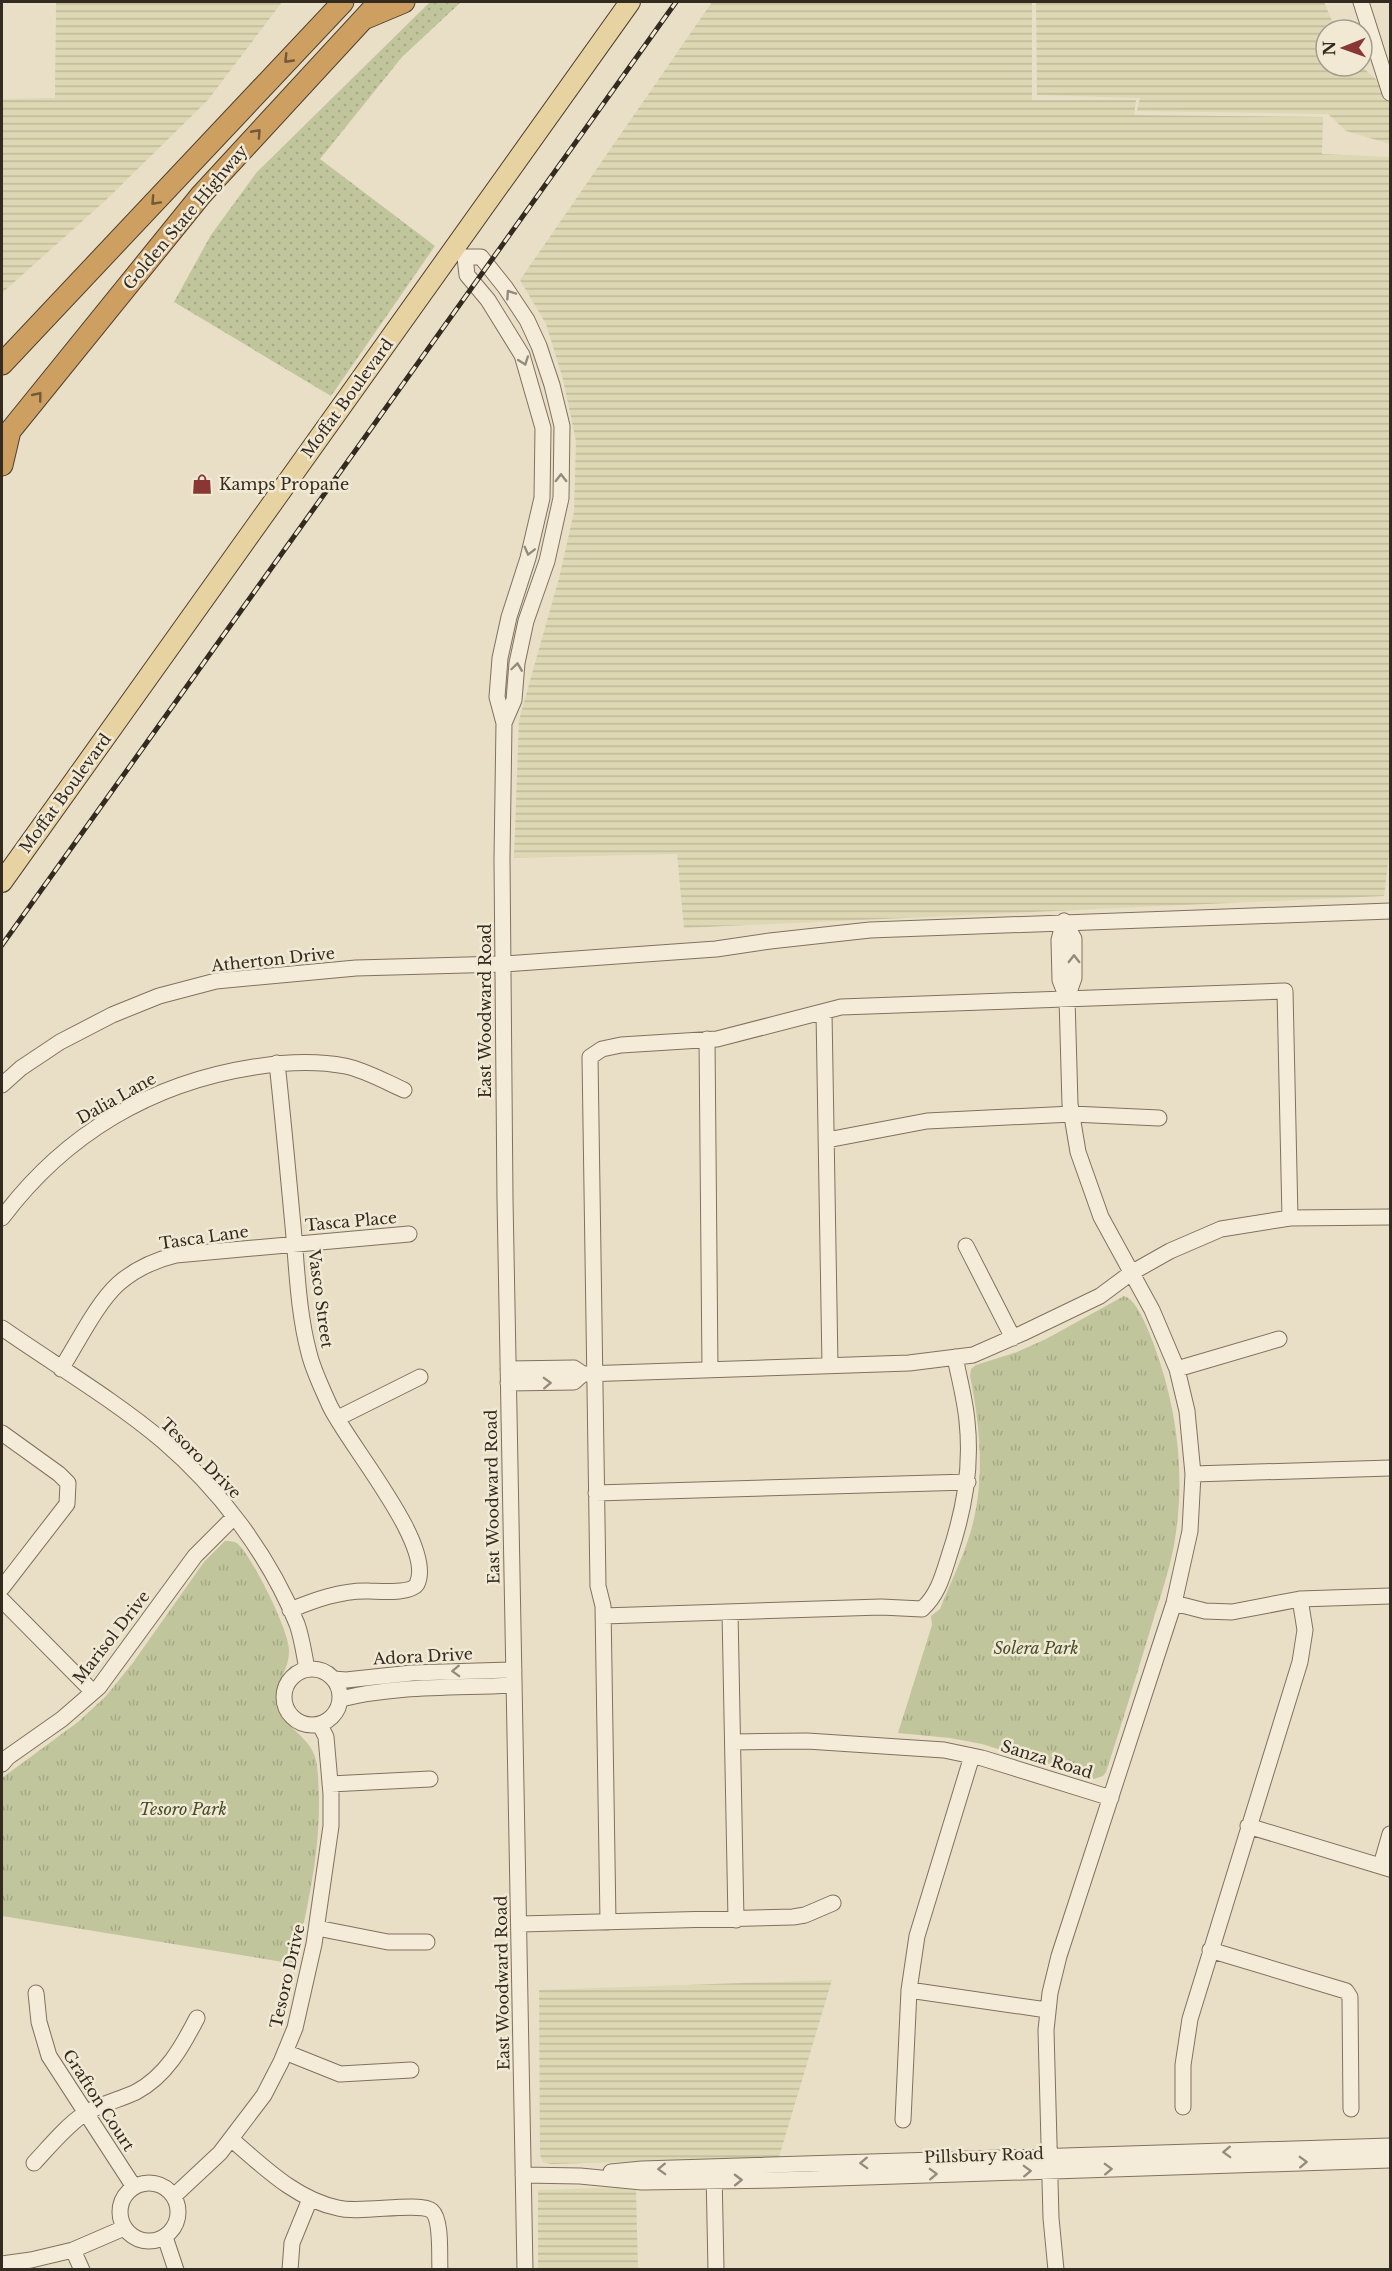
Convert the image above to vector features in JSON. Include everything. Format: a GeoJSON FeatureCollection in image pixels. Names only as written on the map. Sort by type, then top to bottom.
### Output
{"type":"FeatureCollection","features":[{"type":"Feature","properties":{"kind":"highway"},"geometry":{"type":"LineString","coordinates":[[306,40],[335,2]]}},
{"type":"Feature","properties":{"kind":"highway","name":"Golden State Highway"},"geometry":{"type":"LineString","coordinates":[[2,364],[343,2]]}},
{"type":"Feature","properties":{"kind":"highway","name":"Golden State Highway"},"geometry":{"type":"LineString","coordinates":[[6,436],[201,195],[379,2]]}},
{"type":"Feature","properties":{"kind":"highway"},"geometry":{"type":"LineString","coordinates":[[360,20],[404,2]]}},
{"type":"Feature","properties":{"kind":"highway"},"geometry":{"type":"LineString","coordinates":[[2,465],[6,436]]}},
{"type":"Feature","properties":{"kind":"main road","name":"Moffat Boulevard"},"geometry":{"type":"LineString","coordinates":[[2,882],[460,253],[630,2]]}},
{"type":"Feature","properties":{"kind":"street"},"geometry":{"type":"LineString","coordinates":[[1361,2],[1390,93]]}},
{"type":"Feature","properties":{"kind":"street","name":"East Woodward Road"},"geometry":{"type":"LineString","coordinates":[[504,723],[514,700],[526,621],[547,561],[561,498],[562,426],[552,385],[539,346],[527,320],[482,257],[460,253],[467,275],[488,300],[522,355],[543,428],[542,498],[528,558],[509,617],[500,658],[497,697],[504,723],[503,964],[508,1376],[525,2270]]}},
{"type":"Feature","properties":{"kind":"street","name":"Atherton Drive"},"geometry":{"type":"LineString","coordinates":[[2,1086],[21,1068],[60,1042],[112,1015],[159,996],[216,981],[356,968],[503,964],[716,949],[770,940],[870,930],[1064,921],[1390,911]]}},
{"type":"Feature","properties":{"kind":"street"},"geometry":{"type":"LineString","coordinates":[[1056,2270],[1049,2164],[1047,2010],[1059,1956],[1174,1603],[1190,1532],[1193,1474],[1186,1411],[1177,1369],[1152,1310],[1101,1217],[1078,1152],[1072,1114],[1067,998],[1074,978],[1074,939],[1064,921]]}},
{"type":"Feature","properties":{"kind":"street"},"geometry":{"type":"LineString","coordinates":[[608,1922],[603,1616],[598,1586],[596,1493],[588,1374],[590,1057],[602,1049],[621,1046],[717,1039],[842,1007],[1285,991],[1290,1218]]}},
{"type":"Feature","properties":{"kind":"street"},"geometry":{"type":"LineString","coordinates":[[824,1012],[830,1366]]}},
{"type":"Feature","properties":{"kind":"street"},"geometry":{"type":"LineString","coordinates":[[707,1039],[710,1370]]}},
{"type":"Feature","properties":{"kind":"street","name":"Dalia Lane"},"geometry":{"type":"LineString","coordinates":[[2,1218],[18,1196],[56,1157],[87,1133],[142,1100],[181,1084],[225,1071],[306,1061],[347,1066],[404,1090]]}},
{"type":"Feature","properties":{"kind":"street","name":"Vasco Street"},"geometry":{"type":"LineString","coordinates":[[278,1063],[301,1306],[309,1354],[330,1406],[379,1480],[415,1547],[419,1565],[417,1584],[413,1588],[398,1591],[363,1591],[321,1597],[290,1610]]}},
{"type":"Feature","properties":{"kind":"street"},"geometry":{"type":"LineString","coordinates":[[827,1140],[927,1121],[1072,1114],[1159,1118]]}},
{"type":"Feature","properties":{"kind":"street"},"geometry":{"type":"LineString","coordinates":[[508,1376],[574,1382],[588,1374],[909,1363],[973,1355],[1100,1296],[1170,1251],[1221,1229],[1290,1218],[1390,1217]]}},
{"type":"Feature","properties":{"kind":"street","name":"Tasca Place"},"geometry":{"type":"LineString","coordinates":[[295,1244],[409,1234]]}},
{"type":"Feature","properties":{"kind":"street","name":"Tasca Lane"},"geometry":{"type":"LineString","coordinates":[[61,1369],[103,1302],[118,1284],[137,1270],[156,1260],[176,1255],[295,1244]]}},
{"type":"Feature","properties":{"kind":"street"},"geometry":{"type":"LineString","coordinates":[[966,1246],[1013,1338]]}},
{"type":"Feature","properties":{"kind":"street","name":"Tesoro Drive"},"geometry":{"type":"LineString","coordinates":[[2,1328],[163,1442],[211,1489],[234,1517],[273,1575],[297,1626],[308,1669]]}},
{"type":"Feature","properties":{"kind":"street"},"geometry":{"type":"LineString","coordinates":[[1177,1369],[1279,1339]]}},
{"type":"Feature","properties":{"kind":"street"},"geometry":{"type":"LineString","coordinates":[[603,1616],[880,1607],[922,1609],[932,1600],[944,1573],[962,1518],[968,1482],[967,1420],[955,1357]]}},
{"type":"Feature","properties":{"kind":"street"},"geometry":{"type":"LineString","coordinates":[[338,1418],[420,1377]]}},
{"type":"Feature","properties":{"kind":"street"},"geometry":{"type":"LineString","coordinates":[[2,1433],[59,1473],[68,1483],[69,1495],[67,1504],[2,1588]]}},
{"type":"Feature","properties":{"kind":"street"},"geometry":{"type":"LineString","coordinates":[[1193,1474],[1390,1468]]}},
{"type":"Feature","properties":{"kind":"street"},"geometry":{"type":"LineString","coordinates":[[596,1493],[968,1482]]}},
{"type":"Feature","properties":{"kind":"street","name":"Marisol Drive"},"geometry":{"type":"LineString","coordinates":[[2,1764],[8,1757],[62,1719],[93,1692],[195,1556],[234,1517]]}},
{"type":"Feature","properties":{"kind":"street"},"geometry":{"type":"LineString","coordinates":[[1174,1603],[1205,1611],[1232,1612],[1300,1599],[1390,1596]]}},
{"type":"Feature","properties":{"kind":"street"},"geometry":{"type":"LineString","coordinates":[[1183,2107],[1183,2065],[1190,2019],[1300,1662],[1305,1629],[1300,1599]]}},
{"type":"Feature","properties":{"kind":"street"},"geometry":{"type":"LineString","coordinates":[[2,1600],[93,1692]]}},
{"type":"Feature","properties":{"kind":"street"},"geometry":{"type":"LineString","coordinates":[[730,1612],[736,1920]]}},
{"type":"Feature","properties":{"kind":"street"},"geometry":{"type":"LineString","coordinates":[[308,1669],[322,1670],[334,1679],[341,1699],[334,1715],[320,1725],[311,1726],[294,1719],[284,1704],[286,1685],[291,1678],[308,1669]]}},
{"type":"Feature","properties":{"kind":"street","name":"Adora Drive"},"geometry":{"type":"LineString","coordinates":[[334,1679],[346,1680],[412,1673],[514,1677]]}},
{"type":"Feature","properties":{"kind":"street","name":"Adora Drive"},"geometry":{"type":"LineString","coordinates":[[341,1699],[358,1695],[514,1677]]}},
{"type":"Feature","properties":{"kind":"street","name":"Tesoro Drive"},"geometry":{"type":"LineString","coordinates":[[174,2196],[220,2153],[264,2095],[295,2028],[307,1982],[317,1928],[331,1826],[326,1737],[320,1725]]}},
{"type":"Feature","properties":{"kind":"street","name":"Sanza Road"},"geometry":{"type":"LineString","coordinates":[[733,1742],[807,1741],[944,1750],[972,1756],[1111,1798]]}},
{"type":"Feature","properties":{"kind":"street"},"geometry":{"type":"LineString","coordinates":[[903,2120],[909,1990],[917,1936],[972,1756]]}},
{"type":"Feature","properties":{"kind":"street"},"geometry":{"type":"LineString","coordinates":[[330,1784],[430,1779]]}},
{"type":"Feature","properties":{"kind":"street"},"geometry":{"type":"LineString","coordinates":[[1248,1826],[1385,1867],[1390,1834]]}},
{"type":"Feature","properties":{"kind":"street"},"geometry":{"type":"LineString","coordinates":[[520,1924],[793,1917],[805,1915],[833,1903]]}},
{"type":"Feature","properties":{"kind":"street"},"geometry":{"type":"LineString","coordinates":[[317,1928],[388,1942],[427,1942]]}},
{"type":"Feature","properties":{"kind":"street"},"geometry":{"type":"LineString","coordinates":[[1210,1950],[1346,1991],[1350,1997],[1351,2109]]}},
{"type":"Feature","properties":{"kind":"street"},"geometry":{"type":"LineString","coordinates":[[909,1990],[1047,2010]]}},
{"type":"Feature","properties":{"kind":"street","name":"Grafton Court"},"geometry":{"type":"LineString","coordinates":[[36,1993],[39,2022],[49,2056],[134,2187]]}},
{"type":"Feature","properties":{"kind":"street"},"geometry":{"type":"LineString","coordinates":[[34,2163],[72,2123],[86,2113],[136,2092],[158,2077],[182,2048],[197,2018]]}},
{"type":"Feature","properties":{"kind":"street"},"geometry":{"type":"LineString","coordinates":[[285,2052],[340,2074],[411,2070]]}},
{"type":"Feature","properties":{"kind":"street"},"geometry":{"type":"LineString","coordinates":[[231,2139],[284,2183],[310,2199],[338,2209],[419,2206],[432,2211],[438,2227],[440,2270]]}},
{"type":"Feature","properties":{"kind":"street","name":"Pillsbury Road"},"geometry":{"type":"LineString","coordinates":[[1049,2164],[1390,2146]]}},
{"type":"Feature","properties":{"kind":"street","name":"Pillsbury Road"},"geometry":{"type":"LineString","coordinates":[[523,2175],[580,2176],[642,2182],[714,2174],[1049,2164],[1390,2160]]}},
{"type":"Feature","properties":{"kind":"street"},"geometry":{"type":"LineString","coordinates":[[714,2174],[716,2270]]}},
{"type":"Feature","properties":{"kind":"street"},"geometry":{"type":"LineString","coordinates":[[145,2183],[156,2183],[166,2188],[174,2196],[178,2205],[178,2218],[172,2230],[165,2237],[154,2241],[143,2241],[132,2236],[124,2228],[121,2206],[125,2196],[134,2187],[145,2183]]}},
{"type":"Feature","properties":{"kind":"street"},"geometry":{"type":"LineString","coordinates":[[290,2270],[292,2243],[310,2199]]}},
{"type":"Feature","properties":{"kind":"street"},"geometry":{"type":"LineString","coordinates":[[2,2264],[73,2250],[124,2228]]}},
{"type":"Feature","properties":{"kind":"street"},"geometry":{"type":"LineString","coordinates":[[165,2237],[176,2270]]}},
{"type":"Feature","properties":{"kind":"street"},"geometry":{"type":"LineString","coordinates":[[73,2250],[82,2270]]}},
{"type":"Feature","properties":{"kind":"shaded area"},"geometry":{"type":"Polygon","coordinates":[[[56,2],[282,2],[208,100],[106,200],[2,293],[2,99],[55,98],[56,2]]]}},
{"type":"Feature","properties":{"kind":"shaded area"},"geometry":{"type":"Polygon","coordinates":[[[712,2],[1032,2],[1032,100],[1136,100],[1134,115],[1323,117],[1322,154],[1390,157],[1390,846],[1384,896],[684,928],[677,854],[514,858],[519,720],[559,578],[574,512],[576,441],[563,379],[546,324],[520,280],[712,2]]]}},
{"type":"Feature","properties":{"kind":"shaded area"},"geometry":{"type":"Polygon","coordinates":[[[1036,2],[1324,2],[1331,18],[1314,18],[1314,78],[1374,78],[1390,92],[1390,144],[1346,131],[1328,114],[1137,111],[1140,98],[1037,95],[1036,2]]]}},
{"type":"Feature","properties":{"kind":"shaded area"},"geometry":{"type":"Polygon","coordinates":[[[832,1980],[779,2157],[551,2164],[543,2162],[540,2155],[539,1990],[832,1980]]]}},
{"type":"Feature","properties":{"kind":"shaded area"},"geometry":{"type":"Polygon","coordinates":[[[630,2187],[636,2190],[638,2269],[538,2269],[538,2190],[630,2187]]]}},
{"type":"Feature","properties":{"kind":"green space"},"geometry":{"type":"Polygon","coordinates":[[[430,2],[461,2],[402,57],[320,159],[435,246],[331,396],[174,302],[211,235],[257,172],[430,2]]]}},
{"type":"Feature","properties":{"kind":"green space","name":"Solera Park"},"geometry":{"type":"Polygon","coordinates":[[[1124,1296],[1129,1298],[1142,1317],[1152,1339],[1168,1391],[1177,1437],[1179,1508],[1169,1567],[1106,1772],[1103,1776],[1094,1779],[982,1744],[898,1733],[932,1625],[931,1616],[940,1609],[965,1549],[974,1520],[980,1458],[971,1369],[976,1365],[1017,1352],[1046,1339],[1124,1296]]]}},
{"type":"Feature","properties":{"kind":"green space","name":"Tesoro Park"},"geometry":{"type":"Polygon","coordinates":[[[225,1541],[236,1543],[244,1551],[269,1594],[283,1627],[289,1657],[278,1689],[277,1702],[288,1724],[307,1742],[315,1757],[317,1767],[319,1818],[315,1860],[295,1964],[2,1916],[2,1778],[78,1722],[106,1696],[132,1664],[204,1562],[225,1541]]]}},
{"type":"Feature","properties":{"kind":"railway"},"geometry":{"type":"LineString","coordinates":[[2,945],[676,2]]}},
{"type":"Feature","properties":{"kind":"place","name":"Kamps Propane"},"geometry":{"type":"Point","coordinates":[202,484]}}]}
